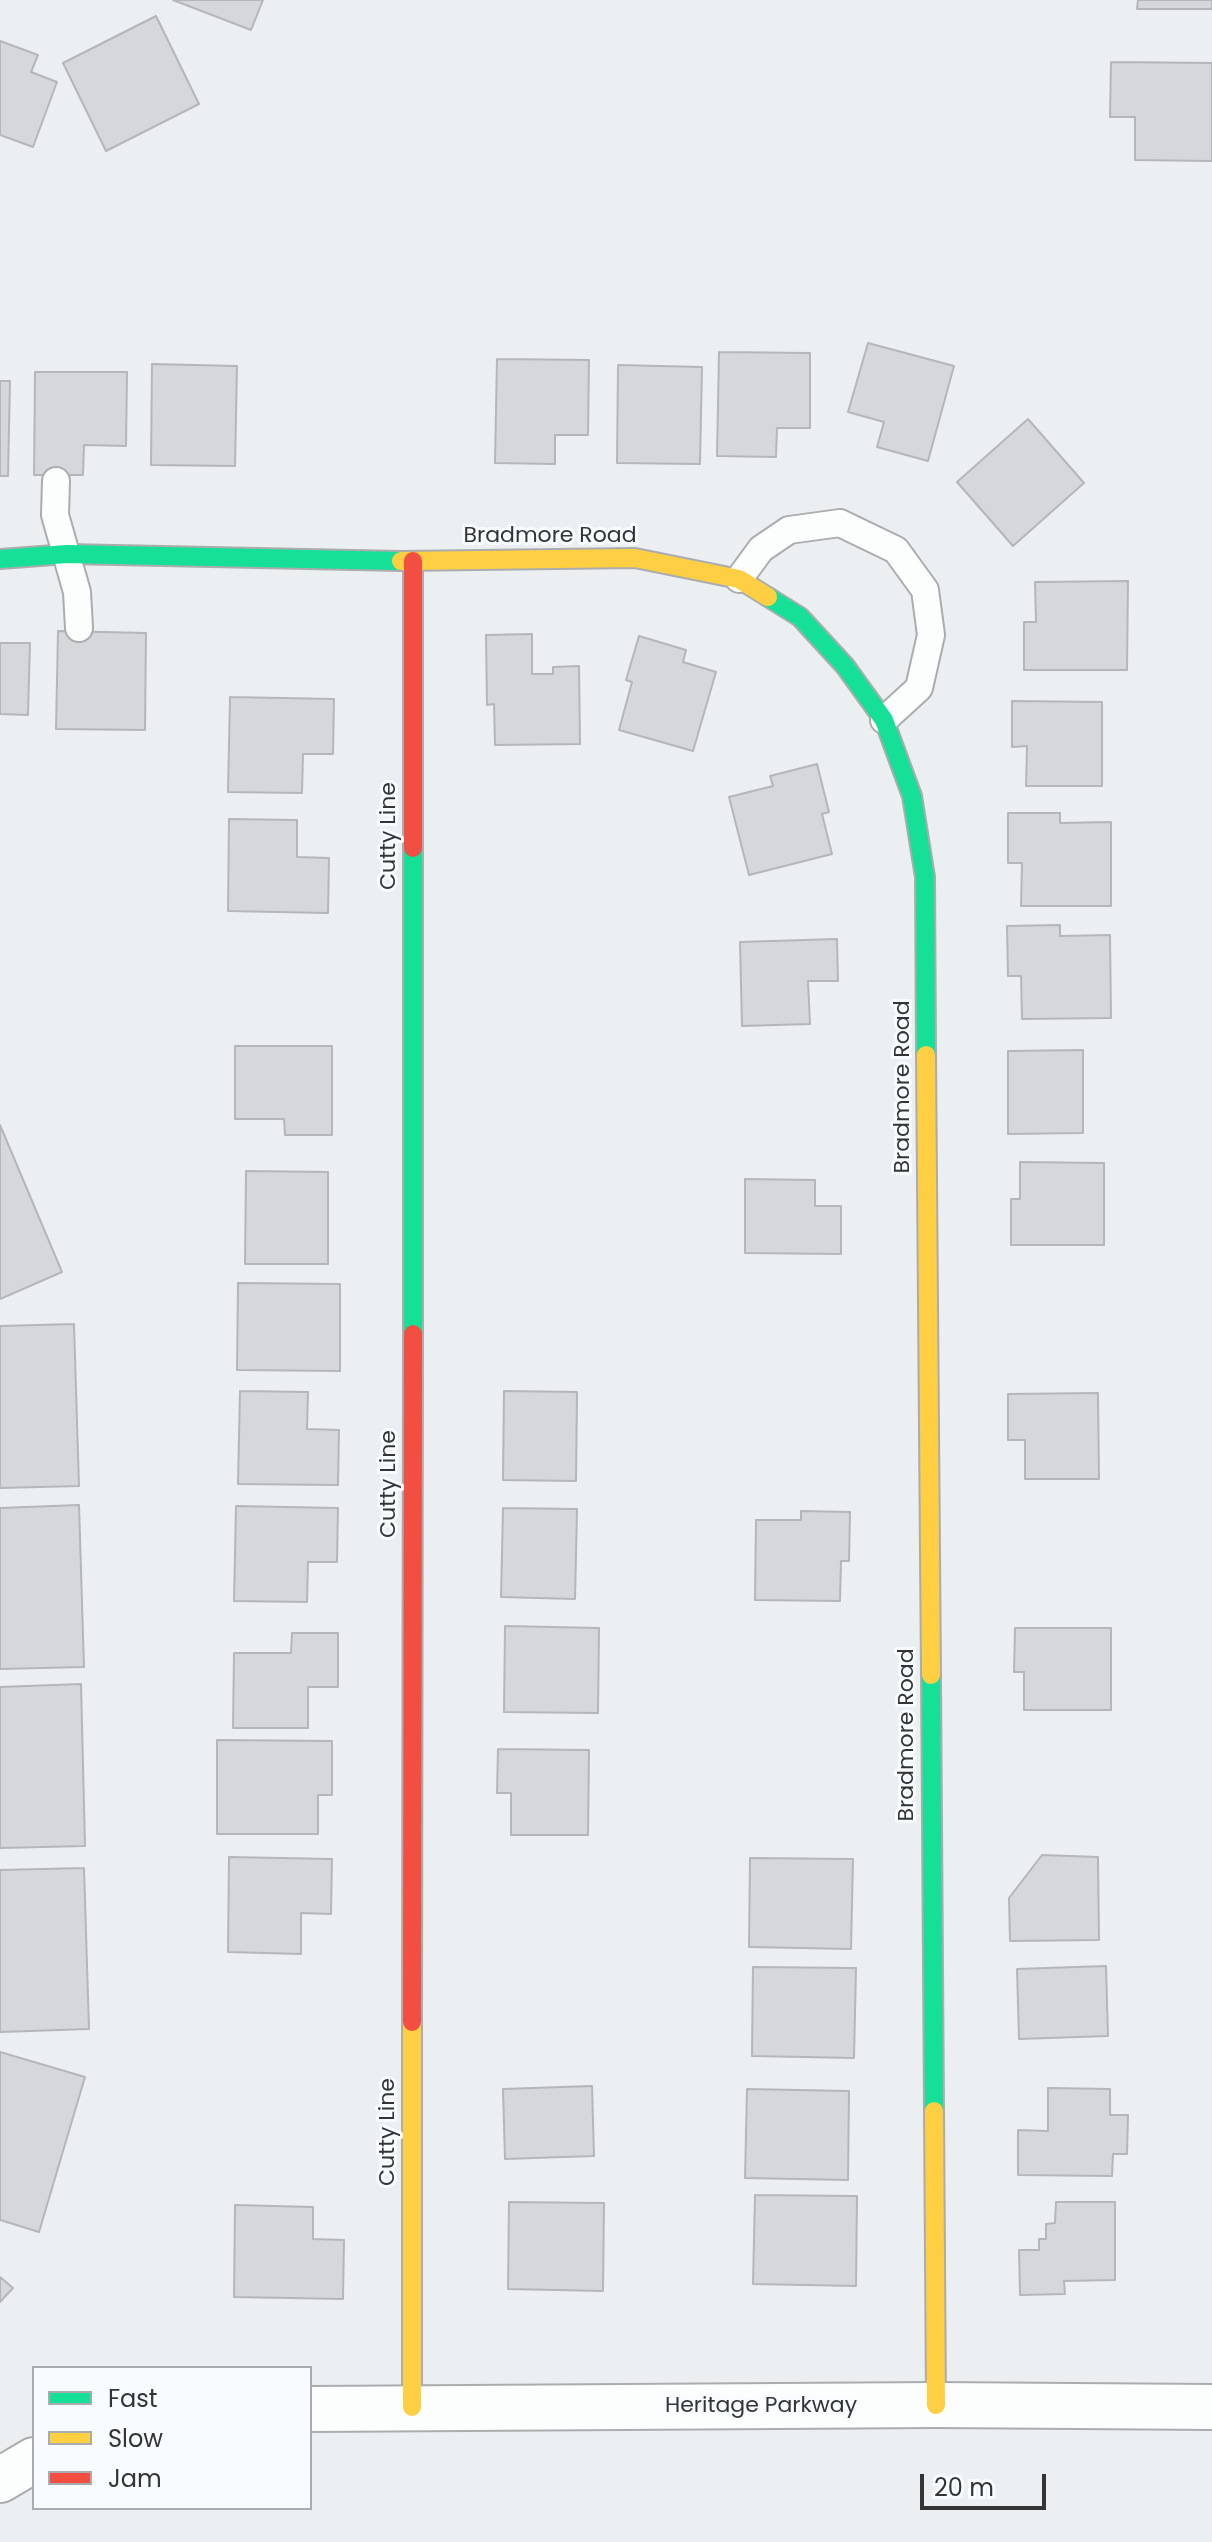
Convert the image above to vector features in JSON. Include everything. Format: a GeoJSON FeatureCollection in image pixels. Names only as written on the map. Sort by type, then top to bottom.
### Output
{"type":"FeatureCollection","features":[{"type":"Feature","properties":{"kind":"street","name":"Bradmore Road"},"geometry":{"type":"LineString","coordinates":[[0,559],[67,554],[413,561],[635,558],[739,579],[800,617],[845,666],[884,720],[912,796],[925,877],[936,2405]]}},
{"type":"Feature","properties":{"kind":"street","name":"Cutty Line"},"geometry":{"type":"LineString","coordinates":[[412,2407],[413,561]]}},
{"type":"Feature","properties":{"kind":"street","name":"Heritage Parkway"},"geometry":{"type":"LineString","coordinates":[[312,2409],[936,2405],[1212,2407]]}},
{"type":"Feature","properties":{"kind":"street"},"geometry":{"type":"LineString","coordinates":[[0,2480],[32,2461]]}},
{"type":"Feature","properties":{"kind":"lane"},"geometry":{"type":"LineString","coordinates":[[56,481],[55,515],[77,592],[79,628]]}},
{"type":"Feature","properties":{"kind":"lane"},"geometry":{"type":"LineString","coordinates":[[739,579],[761,549],[789,530],[840,523],[896,550],[925,590],[931,635],[919,688],[884,720]]}},
{"type":"Feature","properties":{"kind":"building"},"geometry":{"type":"Polygon","coordinates":[[[173,0],[263,0],[251,30],[173,0]]]}},
{"type":"Feature","properties":{"kind":"building"},"geometry":{"type":"Polygon","coordinates":[[[1138,0],[1212,0],[1212,9],[1137,9],[1138,0]]]}},
{"type":"Feature","properties":{"kind":"building"},"geometry":{"type":"Polygon","coordinates":[[[156,16],[199,104],[106,151],[63,63],[156,16]]]}},
{"type":"Feature","properties":{"kind":"building"},"geometry":{"type":"Polygon","coordinates":[[[0,41],[38,55],[31,72],[57,82],[33,147],[0,135],[0,41]]]}},
{"type":"Feature","properties":{"kind":"building"},"geometry":{"type":"Polygon","coordinates":[[[1111,62],[1212,63],[1212,161],[1135,160],[1135,117],[1110,117],[1111,62]]]}},
{"type":"Feature","properties":{"kind":"building"},"geometry":{"type":"Polygon","coordinates":[[[868,343],[954,366],[928,461],[877,447],[884,422],[848,412],[868,343]]]}},
{"type":"Feature","properties":{"kind":"building"},"geometry":{"type":"Polygon","coordinates":[[[719,352],[810,353],[810,428],[777,428],[776,457],[717,456],[719,352]]]}},
{"type":"Feature","properties":{"kind":"building"},"geometry":{"type":"Polygon","coordinates":[[[497,359],[589,360],[588,435],[555,435],[555,464],[495,463],[497,359]]]}},
{"type":"Feature","properties":{"kind":"building"},"geometry":{"type":"Polygon","coordinates":[[[152,364],[237,366],[235,466],[151,465],[152,364]]]}},
{"type":"Feature","properties":{"kind":"building"},"geometry":{"type":"Polygon","coordinates":[[[618,365],[702,367],[700,464],[617,463],[618,365]]]}},
{"type":"Feature","properties":{"kind":"building"},"geometry":{"type":"Polygon","coordinates":[[[35,372],[127,372],[126,446],[84,445],[83,475],[34,475],[35,372]]]}},
{"type":"Feature","properties":{"kind":"building"},"geometry":{"type":"Polygon","coordinates":[[[0,381],[10,381],[8,476],[0,476],[0,381]]]}},
{"type":"Feature","properties":{"kind":"building"},"geometry":{"type":"Polygon","coordinates":[[[1028,419],[1084,483],[1013,546],[957,482],[1028,419]]]}},
{"type":"Feature","properties":{"kind":"building"},"geometry":{"type":"Polygon","coordinates":[[[1128,581],[1127,670],[1024,670],[1024,622],[1036,622],[1035,582],[1128,581]]]}},
{"type":"Feature","properties":{"kind":"building"},"geometry":{"type":"Polygon","coordinates":[[[58,631],[146,633],[145,730],[56,729],[58,631]]]}},
{"type":"Feature","properties":{"kind":"building"},"geometry":{"type":"Polygon","coordinates":[[[532,634],[532,674],[553,674],[553,667],[579,666],[580,744],[495,745],[494,704],[487,705],[486,635],[532,634]]]}},
{"type":"Feature","properties":{"kind":"building"},"geometry":{"type":"Polygon","coordinates":[[[639,636],[686,650],[683,662],[716,672],[693,751],[619,730],[632,682],[626,680],[639,636]]]}},
{"type":"Feature","properties":{"kind":"building"},"geometry":{"type":"Polygon","coordinates":[[[0,643],[30,643],[28,715],[0,714],[0,643]]]}},
{"type":"Feature","properties":{"kind":"building"},"geometry":{"type":"Polygon","coordinates":[[[230,697],[334,699],[333,754],[303,754],[302,793],[228,792],[230,697]]]}},
{"type":"Feature","properties":{"kind":"building"},"geometry":{"type":"Polygon","coordinates":[[[1012,701],[1102,702],[1102,786],[1026,786],[1027,746],[1012,747],[1012,701]]]}},
{"type":"Feature","properties":{"kind":"building"},"geometry":{"type":"Polygon","coordinates":[[[817,764],[829,812],[822,814],[832,854],[749,875],[729,797],[773,786],[770,776],[817,764]]]}},
{"type":"Feature","properties":{"kind":"building"},"geometry":{"type":"Polygon","coordinates":[[[1008,813],[1060,813],[1060,823],[1111,822],[1111,906],[1021,906],[1022,863],[1008,863],[1008,813]]]}},
{"type":"Feature","properties":{"kind":"building"},"geometry":{"type":"Polygon","coordinates":[[[229,819],[297,820],[297,857],[329,858],[328,913],[228,911],[229,819]]]}},
{"type":"Feature","properties":{"kind":"building"},"geometry":{"type":"Polygon","coordinates":[[[1060,925],[1060,936],[1110,935],[1111,1018],[1022,1019],[1021,976],[1008,976],[1007,926],[1060,925]]]}},
{"type":"Feature","properties":{"kind":"building"},"geometry":{"type":"Polygon","coordinates":[[[837,939],[838,981],[808,981],[810,1024],[742,1026],[740,942],[837,939]]]}},
{"type":"Feature","properties":{"kind":"building"},"geometry":{"type":"Polygon","coordinates":[[[235,1046],[332,1046],[332,1135],[285,1135],[284,1119],[235,1119],[235,1046]]]}},
{"type":"Feature","properties":{"kind":"building"},"geometry":{"type":"Polygon","coordinates":[[[1083,1050],[1083,1133],[1008,1134],[1008,1051],[1083,1050]]]}},
{"type":"Feature","properties":{"kind":"building"},"geometry":{"type":"Polygon","coordinates":[[[0,1125],[62,1272],[0,1299],[0,1125]]]}},
{"type":"Feature","properties":{"kind":"building"},"geometry":{"type":"Polygon","coordinates":[[[1020,1162],[1104,1163],[1104,1245],[1011,1245],[1011,1199],[1020,1199],[1020,1162]]]}},
{"type":"Feature","properties":{"kind":"building"},"geometry":{"type":"Polygon","coordinates":[[[246,1171],[328,1172],[328,1264],[245,1264],[246,1171]]]}},
{"type":"Feature","properties":{"kind":"building"},"geometry":{"type":"Polygon","coordinates":[[[745,1179],[815,1180],[815,1206],[841,1206],[841,1254],[745,1253],[745,1179]]]}},
{"type":"Feature","properties":{"kind":"building"},"geometry":{"type":"Polygon","coordinates":[[[238,1283],[340,1284],[340,1371],[237,1370],[238,1283]]]}},
{"type":"Feature","properties":{"kind":"building"},"geometry":{"type":"Polygon","coordinates":[[[74,1324],[79,1486],[0,1488],[0,1326],[74,1324]]]}},
{"type":"Feature","properties":{"kind":"building"},"geometry":{"type":"Polygon","coordinates":[[[240,1391],[308,1392],[307,1429],[339,1430],[338,1485],[238,1484],[240,1391]]]}},
{"type":"Feature","properties":{"kind":"building"},"geometry":{"type":"Polygon","coordinates":[[[504,1391],[577,1392],[576,1481],[503,1480],[504,1391]]]}},
{"type":"Feature","properties":{"kind":"building"},"geometry":{"type":"Polygon","coordinates":[[[1098,1393],[1099,1479],[1025,1479],[1025,1440],[1008,1440],[1008,1394],[1098,1393]]]}},
{"type":"Feature","properties":{"kind":"building"},"geometry":{"type":"Polygon","coordinates":[[[79,1505],[84,1667],[0,1669],[0,1508],[79,1505]]]}},
{"type":"Feature","properties":{"kind":"building"},"geometry":{"type":"Polygon","coordinates":[[[236,1506],[338,1508],[337,1562],[308,1562],[307,1602],[234,1601],[236,1506]]]}},
{"type":"Feature","properties":{"kind":"building"},"geometry":{"type":"Polygon","coordinates":[[[503,1508],[577,1509],[575,1599],[501,1597],[503,1508]]]}},
{"type":"Feature","properties":{"kind":"building"},"geometry":{"type":"Polygon","coordinates":[[[801,1511],[850,1512],[849,1561],[841,1561],[840,1601],[755,1600],[756,1520],[801,1520],[801,1511]]]}},
{"type":"Feature","properties":{"kind":"building"},"geometry":{"type":"Polygon","coordinates":[[[505,1626],[599,1628],[598,1713],[504,1712],[505,1626]]]}},
{"type":"Feature","properties":{"kind":"building"},"geometry":{"type":"Polygon","coordinates":[[[1015,1628],[1111,1628],[1111,1710],[1024,1710],[1024,1672],[1014,1672],[1015,1628]]]}},
{"type":"Feature","properties":{"kind":"building"},"geometry":{"type":"Polygon","coordinates":[[[292,1633],[338,1633],[338,1687],[308,1687],[308,1728],[233,1728],[234,1653],[291,1653],[292,1633]]]}},
{"type":"Feature","properties":{"kind":"building"},"geometry":{"type":"Polygon","coordinates":[[[81,1684],[85,1846],[0,1848],[0,1687],[81,1684]]]}},
{"type":"Feature","properties":{"kind":"building"},"geometry":{"type":"Polygon","coordinates":[[[217,1740],[332,1741],[332,1795],[318,1795],[318,1834],[217,1834],[217,1740]]]}},
{"type":"Feature","properties":{"kind":"building"},"geometry":{"type":"Polygon","coordinates":[[[498,1749],[589,1750],[588,1835],[511,1835],[511,1793],[497,1793],[498,1749]]]}},
{"type":"Feature","properties":{"kind":"building"},"geometry":{"type":"Polygon","coordinates":[[[1042,1855],[1098,1857],[1099,1940],[1010,1941],[1009,1898],[1042,1855]]]}},
{"type":"Feature","properties":{"kind":"building"},"geometry":{"type":"Polygon","coordinates":[[[229,1857],[332,1859],[331,1914],[301,1913],[301,1954],[228,1952],[229,1857]]]}},
{"type":"Feature","properties":{"kind":"building"},"geometry":{"type":"Polygon","coordinates":[[[750,1858],[853,1859],[851,1949],[749,1947],[750,1858]]]}},
{"type":"Feature","properties":{"kind":"building"},"geometry":{"type":"Polygon","coordinates":[[[84,1868],[89,2029],[0,2032],[0,1870],[84,1868]]]}},
{"type":"Feature","properties":{"kind":"building"},"geometry":{"type":"Polygon","coordinates":[[[1106,1966],[1108,2036],[1019,2039],[1017,1969],[1106,1966]]]}},
{"type":"Feature","properties":{"kind":"building"},"geometry":{"type":"Polygon","coordinates":[[[753,1967],[856,1968],[854,2058],[752,2056],[753,1967]]]}},
{"type":"Feature","properties":{"kind":"building"},"geometry":{"type":"Polygon","coordinates":[[[0,2052],[85,2077],[39,2232],[0,2220],[0,2052]]]}},
{"type":"Feature","properties":{"kind":"building"},"geometry":{"type":"Polygon","coordinates":[[[592,2086],[594,2156],[505,2159],[503,2089],[592,2086]]]}},
{"type":"Feature","properties":{"kind":"building"},"geometry":{"type":"Polygon","coordinates":[[[1048,2088],[1110,2089],[1110,2115],[1128,2115],[1127,2154],[1113,2154],[1112,2176],[1018,2175],[1018,2130],[1048,2131],[1048,2088]]]}},
{"type":"Feature","properties":{"kind":"building"},"geometry":{"type":"Polygon","coordinates":[[[747,2089],[849,2091],[848,2180],[745,2178],[747,2089]]]}},
{"type":"Feature","properties":{"kind":"building"},"geometry":{"type":"Polygon","coordinates":[[[755,2195],[857,2196],[856,2286],[753,2284],[755,2195]]]}},
{"type":"Feature","properties":{"kind":"building"},"geometry":{"type":"Polygon","coordinates":[[[509,2202],[604,2203],[603,2291],[508,2289],[509,2202]]]}},
{"type":"Feature","properties":{"kind":"building"},"geometry":{"type":"Polygon","coordinates":[[[1056,2202],[1115,2202],[1115,2280],[1064,2281],[1065,2294],[1020,2295],[1019,2250],[1039,2250],[1039,2239],[1046,2239],[1046,2224],[1055,2223],[1056,2202]]]}},
{"type":"Feature","properties":{"kind":"building"},"geometry":{"type":"Polygon","coordinates":[[[235,2205],[313,2207],[313,2239],[344,2240],[343,2299],[234,2297],[235,2205]]]}},
{"type":"Feature","properties":{"kind":"building"},"geometry":{"type":"Polygon","coordinates":[[[0,2277],[13,2288],[0,2302],[0,2277]]]}},
{"type":"Feature","properties":{"kind":"traffic: fast"},"geometry":{"type":"LineString","coordinates":[[0,559],[67,554],[401,561]]}},
{"type":"Feature","properties":{"kind":"traffic: fast"},"geometry":{"type":"LineString","coordinates":[[768,597],[800,617],[845,666],[884,720],[912,796],[925,877],[926,1055]]}},
{"type":"Feature","properties":{"kind":"traffic: fast"},"geometry":{"type":"LineString","coordinates":[[413,848],[413,1334]]}},
{"type":"Feature","properties":{"kind":"traffic: fast"},"geometry":{"type":"LineString","coordinates":[[931,1675],[934,2111]]}},
{"type":"Feature","properties":{"kind":"traffic: slow"},"geometry":{"type":"LineString","coordinates":[[401,561],[635,558],[739,579],[768,597]]}},
{"type":"Feature","properties":{"kind":"traffic: slow"},"geometry":{"type":"LineString","coordinates":[[926,1055],[931,1675]]}},
{"type":"Feature","properties":{"kind":"traffic: slow"},"geometry":{"type":"LineString","coordinates":[[412,2022],[412,2407]]}},
{"type":"Feature","properties":{"kind":"traffic: slow"},"geometry":{"type":"LineString","coordinates":[[934,2111],[936,2405]]}},
{"type":"Feature","properties":{"kind":"traffic: jam"},"geometry":{"type":"LineString","coordinates":[[413,561],[413,848]]}},
{"type":"Feature","properties":{"kind":"traffic: jam"},"geometry":{"type":"LineString","coordinates":[[412,2022],[413,1334]]}}]}
